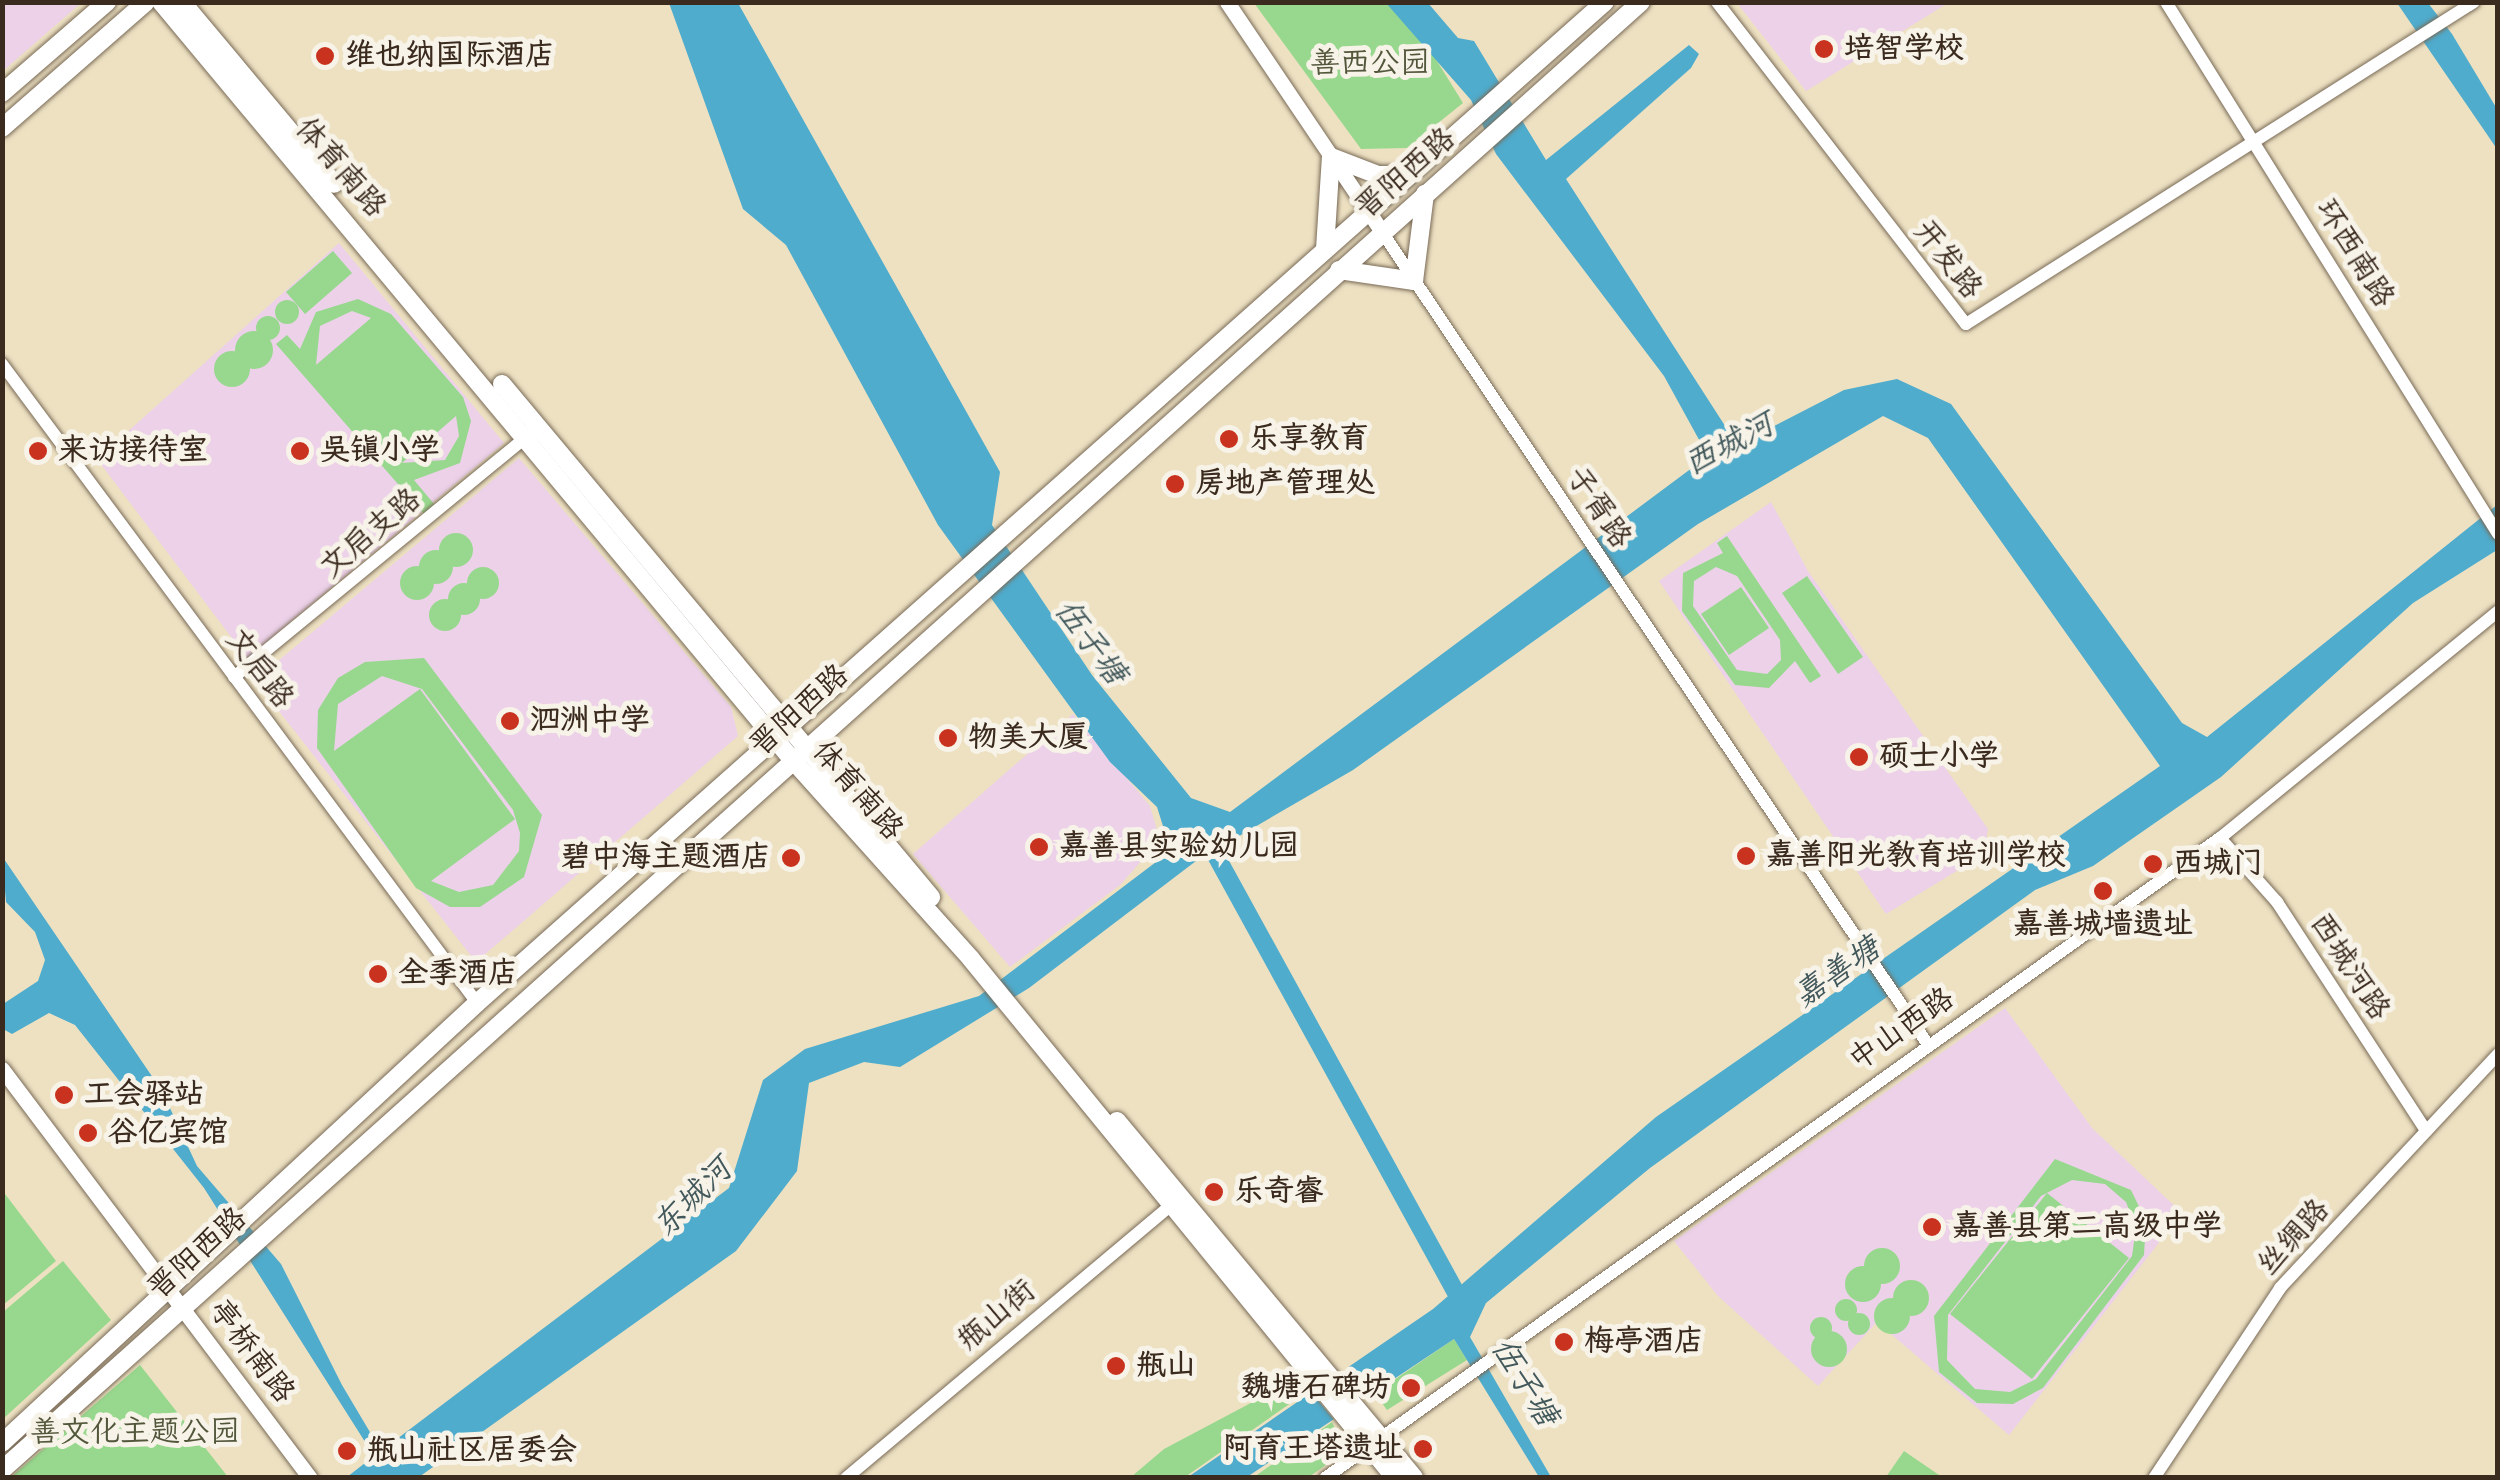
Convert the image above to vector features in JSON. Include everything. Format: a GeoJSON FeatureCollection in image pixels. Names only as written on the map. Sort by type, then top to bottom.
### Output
{"type":"FeatureCollection","features":[{"type":"Feature","properties":{"kind":"main road"},"geometry":{"type":"LineString","coordinates":[[2,93],[107,2]]}},
{"type":"Feature","properties":{"kind":"main road"},"geometry":{"type":"LineString","coordinates":[[2,128],[146,2]]}},
{"type":"Feature","properties":{"kind":"main road","name":"体育南路"},"geometry":{"type":"LineString","coordinates":[[161,2],[532,431]]}},
{"type":"Feature","properties":{"kind":"main road","name":"体育南路"},"geometry":{"type":"LineString","coordinates":[[182,2],[532,431],[783,730],[796,751],[1028,1020],[1311,1362],[1414,1478]]}},
{"type":"Feature","properties":{"kind":"main road","name":"晋阳西路"},"geometry":{"type":"LineString","coordinates":[[2,1470],[176,1298],[254,1210],[477,1003],[1605,2]]}},
{"type":"Feature","properties":{"kind":"main road","name":"晋阳西路"},"geometry":{"type":"LineString","coordinates":[[2,1443],[176,1298],[234,1258],[796,751],[1641,2]]}},
{"type":"Feature","properties":{"kind":"main road"},"geometry":{"type":"LineString","coordinates":[[1325,250],[1331,156],[1378,176],[1410,175]]}},
{"type":"Feature","properties":{"kind":"main road"},"geometry":{"type":"LineString","coordinates":[[1339,270],[1414,281],[1425,194]]}},
{"type":"Feature","properties":{"kind":"main road","name":"体育南路"},"geometry":{"type":"LineString","coordinates":[[1376,1437],[1394,1478]]}},
{"type":"Feature","properties":{"kind":"street","name":"子胥路"},"geometry":{"type":"LineString","coordinates":[[1227,2],[1586,542],[1927,1043]]}},
{"type":"Feature","properties":{"kind":"street","name":"开发路"},"geometry":{"type":"LineString","coordinates":[[1717,2],[1966,324],[2256,144]]}},
{"type":"Feature","properties":{"kind":"street","name":"环西南路"},"geometry":{"type":"LineString","coordinates":[[2166,2],[2498,534]]}},
{"type":"Feature","properties":{"kind":"street"},"geometry":{"type":"LineString","coordinates":[[2256,144],[2474,2]]}},
{"type":"Feature","properties":{"kind":"street","name":"文启路"},"geometry":{"type":"LineString","coordinates":[[2,364],[477,1003]]}},
{"type":"Feature","properties":{"kind":"street","name":"文启支路"},"geometry":{"type":"LineString","coordinates":[[234,676],[532,431]]}},
{"type":"Feature","properties":{"kind":"street","name":"中山西路"},"geometry":{"type":"LineString","coordinates":[[1326,1478],[1485,1356],[2220,838],[2498,611]]}},
{"type":"Feature","properties":{"kind":"street","name":"西城河路"},"geometry":{"type":"LineString","coordinates":[[2220,838],[2277,902],[2426,1132]]}},
{"type":"Feature","properties":{"kind":"street","name":"丝绸路"},"geometry":{"type":"LineString","coordinates":[[2154,1478],[2280,1288],[2498,1054]]}},
{"type":"Feature","properties":{"kind":"street","name":"亭桥南路"},"geometry":{"type":"LineString","coordinates":[[2,1069],[310,1478]]}},
{"type":"Feature","properties":{"kind":"street","name":"甁山街"},"geometry":{"type":"LineString","coordinates":[[846,1478],[1177,1200]]}},
{"type":"Feature","properties":{"kind":"shaded area"},"geometry":{"type":"Polygon","coordinates":[[[3,2],[81,2],[81,3],[3,71],[3,2]]]}},
{"type":"Feature","properties":{"kind":"shaded area","name":"培智学校"},"geometry":{"type":"Polygon","coordinates":[[[1737,3],[1948,3],[1806,91],[1737,3]]]}},
{"type":"Feature","properties":{"kind":"shaded area","name":"吴镇小学"},"geometry":{"type":"Polygon","coordinates":[[[339,243],[504,443],[247,658],[97,459],[339,243]]]}},
{"type":"Feature","properties":{"kind":"shaded area","name":"泗洲中学"},"geometry":{"type":"Polygon","coordinates":[[[519,458],[731,707],[738,736],[476,962],[267,696],[265,672],[519,458]]]}},
{"type":"Feature","properties":{"kind":"shaded area","name":"硕士小学"},"geometry":{"type":"Polygon","coordinates":[[[1771,502],[1808,571],[1988,829],[1983,855],[1886,914],[1659,581],[1771,502]]]}},
{"type":"Feature","properties":{"kind":"shaded area","name":"嘉善县实验幼儿园"},"geometry":{"type":"Polygon","coordinates":[[[1073,714],[1150,806],[1160,840],[1120,885],[1010,967],[913,854],[1073,714]]]}},
{"type":"Feature","properties":{"kind":"shaded area","name":"嘉善县第二高级中学"},"geometry":{"type":"Polygon","coordinates":[[[2005,1008],[2092,1128],[2182,1213],[2009,1435],[1877,1322],[1818,1386],[1718,1296],[1674,1241],[2005,1008]]]}},
{"type":"Feature","properties":{"kind":"green space","name":"善西公园"},"geometry":{"type":"Polygon","coordinates":[[[1254,3],[1401,3],[1463,103],[1407,148],[1361,149],[1254,3]]]}},
{"type":"Feature","properties":{"kind":"green space"},"geometry":{"type":"Polygon","coordinates":[[[333,251],[352,273],[305,314],[286,292],[333,251]]]}},
{"type":"Feature","properties":{"kind":"green space"},"geometry":{"type":"Polygon","coordinates":[[[358,299],[391,314],[463,397],[471,421],[460,463],[414,480],[434,504],[424,514],[276,344],[287,335],[300,349],[316,312],[358,299]],[[352,311],[320,326],[316,365],[371,318],[352,311]],[[456,416],[402,463],[445,460],[459,436],[456,416]]]}},
{"type":"Feature","properties":{"kind":"green space"},"geometry":{"type":"Polygon","coordinates":[[[287,300],[299,312],[287,324],[275,312],[287,300]]]}},
{"type":"Feature","properties":{"kind":"green space"},"geometry":{"type":"Polygon","coordinates":[[[268,316],[280,328],[268,340],[256,328],[268,316]]]}},
{"type":"Feature","properties":{"kind":"green space"},"geometry":{"type":"Polygon","coordinates":[[[254,331],[267,337],[273,350],[267,363],[254,369],[241,363],[235,350],[241,337],[254,331]]]}},
{"type":"Feature","properties":{"kind":"green space"},"geometry":{"type":"Polygon","coordinates":[[[232,351],[245,356],[250,369],[245,382],[232,387],[219,382],[214,369],[219,356],[232,351]]]}},
{"type":"Feature","properties":{"kind":"green space"},"geometry":{"type":"Polygon","coordinates":[[[456,533],[468,538],[473,550],[468,562],[456,567],[444,562],[439,550],[444,538],[456,533]]]}},
{"type":"Feature","properties":{"kind":"green space"},"geometry":{"type":"Polygon","coordinates":[[[1727,536],[1821,676],[1810,683],[1795,661],[1769,688],[1735,685],[1682,611],[1683,573],[1723,553],[1717,543],[1727,536]],[[1716,567],[1694,581],[1693,606],[1737,670],[1767,674],[1781,660],[1780,640],[1737,576],[1716,567]]]}},
{"type":"Feature","properties":{"kind":"green space"},"geometry":{"type":"Polygon","coordinates":[[[436,550],[448,555],[453,567],[448,579],[436,584],[424,579],[419,567],[424,555],[436,550]]]}},
{"type":"Feature","properties":{"kind":"green space"},"geometry":{"type":"Polygon","coordinates":[[[417,566],[429,571],[434,583],[429,595],[417,600],[405,595],[400,583],[405,571],[417,566]]]}},
{"type":"Feature","properties":{"kind":"green space"},"geometry":{"type":"Polygon","coordinates":[[[483,567],[494,572],[499,583],[494,594],[483,599],[472,594],[467,583],[472,572],[483,567]]]}},
{"type":"Feature","properties":{"kind":"green space"},"geometry":{"type":"Polygon","coordinates":[[[1807,576],[1863,657],[1838,674],[1782,593],[1807,576]]]}},
{"type":"Feature","properties":{"kind":"green space"},"geometry":{"type":"Polygon","coordinates":[[[464,583],[475,588],[480,599],[475,610],[464,615],[453,610],[448,599],[453,588],[464,583]]]}},
{"type":"Feature","properties":{"kind":"green space"},"geometry":{"type":"Polygon","coordinates":[[[1741,587],[1769,628],[1729,655],[1701,614],[1741,587]]]}},
{"type":"Feature","properties":{"kind":"green space"},"geometry":{"type":"Polygon","coordinates":[[[445,599],[456,604],[461,615],[456,626],[445,631],[434,626],[429,615],[434,604],[445,599]]]}},
{"type":"Feature","properties":{"kind":"green space"},"geometry":{"type":"Polygon","coordinates":[[[424,658],[542,815],[524,877],[480,907],[450,907],[416,888],[317,748],[318,710],[338,678],[365,662],[424,658]],[[382,676],[338,704],[334,751],[420,689],[515,819],[431,881],[459,892],[493,885],[519,851],[520,833],[513,810],[422,689],[382,676]]]}},
{"type":"Feature","properties":{"kind":"green space"},"geometry":{"type":"Polygon","coordinates":[[[2055,1159],[2131,1190],[2146,1221],[2144,1255],[2043,1388],[2013,1404],[1977,1403],[1939,1372],[1934,1316],[2055,1159]],[[2072,1180],[2041,1196],[1948,1315],[1947,1360],[1975,1389],[2010,1392],[2036,1379],[2132,1256],[2136,1228],[2126,1202],[2105,1184],[2072,1180]]]}},
{"type":"Feature","properties":{"kind":"green space"},"geometry":{"type":"Polygon","coordinates":[[[2,1190],[56,1261],[3,1305],[2,1305],[2,1190]]]}},
{"type":"Feature","properties":{"kind":"green space"},"geometry":{"type":"Polygon","coordinates":[[[2047,1193],[2129,1258],[2032,1379],[1950,1314],[2047,1193]]]}},
{"type":"Feature","properties":{"kind":"green space"},"geometry":{"type":"Polygon","coordinates":[[[1882,1248],[1895,1253],[1900,1266],[1895,1279],[1882,1284],[1869,1279],[1864,1266],[1869,1253],[1882,1248]]]}},
{"type":"Feature","properties":{"kind":"green space"},"geometry":{"type":"Polygon","coordinates":[[[63,1261],[111,1320],[3,1419],[3,1312],[63,1261]]]}},
{"type":"Feature","properties":{"kind":"green space"},"geometry":{"type":"Polygon","coordinates":[[[1863,1266],[1876,1271],[1881,1284],[1876,1297],[1863,1302],[1850,1297],[1845,1284],[1850,1271],[1863,1266]]]}},
{"type":"Feature","properties":{"kind":"green space"},"geometry":{"type":"Polygon","coordinates":[[[1911,1280],[1924,1285],[1929,1298],[1924,1311],[1911,1316],[1898,1311],[1893,1298],[1898,1285],[1911,1280]]]}},
{"type":"Feature","properties":{"kind":"green space"},"geometry":{"type":"Polygon","coordinates":[[[1892,1298],[1905,1303],[1910,1316],[1905,1329],[1892,1334],[1879,1329],[1874,1316],[1879,1303],[1892,1298]]]}},
{"type":"Feature","properties":{"kind":"green space"},"geometry":{"type":"Polygon","coordinates":[[[1846,1299],[1854,1302],[1854,1318],[1846,1321],[1838,1318],[1835,1310],[1838,1302],[1846,1299]]]}},
{"type":"Feature","properties":{"kind":"green space"},"geometry":{"type":"Polygon","coordinates":[[[1859,1313],[1867,1316],[1867,1332],[1859,1335],[1851,1332],[1848,1324],[1851,1316],[1859,1313]]]}},
{"type":"Feature","properties":{"kind":"green space"},"geometry":{"type":"Polygon","coordinates":[[[1821,1317],[1829,1320],[1829,1336],[1821,1339],[1813,1336],[1810,1328],[1813,1320],[1821,1317]]]}},
{"type":"Feature","properties":{"kind":"green space"},"geometry":{"type":"Polygon","coordinates":[[[1829,1331],[1842,1336],[1847,1349],[1842,1362],[1829,1367],[1816,1362],[1811,1349],[1816,1336],[1829,1331]]]}},
{"type":"Feature","properties":{"kind":"green space"},"geometry":{"type":"Polygon","coordinates":[[[1454,1339],[1467,1360],[1387,1410],[1375,1393],[1454,1339]]]}},
{"type":"Feature","properties":{"kind":"green space","name":"善文化主题公园"},"geometry":{"type":"Polygon","coordinates":[[[140,1365],[228,1477],[11,1477],[140,1365]]]}},
{"type":"Feature","properties":{"kind":"green space"},"geometry":{"type":"Polygon","coordinates":[[[1296,1379],[1308,1391],[1185,1477],[1131,1477],[1164,1449],[1296,1379]]]}},
{"type":"Feature","properties":{"kind":"green space"},"geometry":{"type":"Polygon","coordinates":[[[1332,1422],[1345,1451],[1309,1477],[1254,1477],[1332,1422]]]}},
{"type":"Feature","properties":{"kind":"green space"},"geometry":{"type":"Polygon","coordinates":[[[1904,1451],[1942,1477],[1886,1477],[1904,1451]]]}},
{"type":"Feature","properties":{"kind":"water","name":"西城河"},"geometry":{"type":"Polygon","coordinates":[[[669,3],[738,3],[1000,472],[992,525],[1092,675],[1191,798],[1230,812],[1708,456],[1664,376],[1496,154],[1471,100],[1386,3],[1428,3],[1458,38],[1474,41],[1546,160],[1689,45],[1699,54],[1691,68],[1566,179],[1729,432],[1739,444],[1844,390],[1897,379],[1951,404],[2182,723],[2207,737],[2497,505],[2497,550],[2413,603],[2221,777],[2093,866],[2035,890],[1650,1168],[1486,1303],[1470,1337],[1551,1477],[1539,1477],[1454,1339],[1247,1477],[1188,1477],[1433,1309],[1656,1117],[2160,766],[1928,438],[1883,416],[1698,524],[1353,770],[1196,861],[1029,988],[900,1067],[864,1062],[809,1083],[797,1171],[736,1251],[419,1477],[347,1477],[374,1456],[204,1188],[75,1025],[49,1013],[12,1034],[3,1029],[3,1004],[38,981],[45,960],[35,932],[6,902],[2,856],[162,1091],[197,1166],[281,1264],[342,1385],[377,1444],[389,1445],[729,1188],[763,1080],[805,1049],[979,996],[1156,862],[1168,842],[1157,807],[1110,762],[938,525],[786,245],[743,209],[669,3]]]}},
{"type":"Feature","properties":{"kind":"water"},"geometry":{"type":"Polygon","coordinates":[[[2397,3],[2428,3],[2452,34],[2497,109],[2497,149],[2397,3]]]}},
{"type":"Feature","properties":{"kind":"pier"},"geometry":{"type":"Polygon","coordinates":[[[1344,1363],[1373,1397],[1336,1422],[1307,1387],[1344,1363]]]}},
{"type":"Feature","properties":{"kind":"waterway","name":"伍子塘"},"geometry":{"type":"LineString","coordinates":[[1203,832],[1465,1309]]}},
{"type":"Feature","properties":{"kind":"place","name":"培智学校"},"geometry":{"type":"Point","coordinates":[1824,49]}},
{"type":"Feature","properties":{"kind":"place","name":"维也纳国际酒店"},"geometry":{"type":"Point","coordinates":[325,56]}},
{"type":"Feature","properties":{"kind":"place","name":"乐享教育"},"geometry":{"type":"Point","coordinates":[1229,439]}},
{"type":"Feature","properties":{"kind":"place","name":"来访接待室"},"geometry":{"type":"Point","coordinates":[38,451]}},
{"type":"Feature","properties":{"kind":"place","name":"吴镇小学"},"geometry":{"type":"Point","coordinates":[300,451]}},
{"type":"Feature","properties":{"kind":"place","name":"房地产管理处"},"geometry":{"type":"Point","coordinates":[1175,484]}},
{"type":"Feature","properties":{"kind":"place","name":"泗洲中学"},"geometry":{"type":"Point","coordinates":[510,721]}},
{"type":"Feature","properties":{"kind":"place","name":"物美大厦"},"geometry":{"type":"Point","coordinates":[948,738]}},
{"type":"Feature","properties":{"kind":"place","name":"硕士小学"},"geometry":{"type":"Point","coordinates":[1859,757]}},
{"type":"Feature","properties":{"kind":"place","name":"嘉善县实验幼儿园"},"geometry":{"type":"Point","coordinates":[1039,847]}},
{"type":"Feature","properties":{"kind":"place","name":"嘉善阳光教育培训学校"},"geometry":{"type":"Point","coordinates":[1746,856]}},
{"type":"Feature","properties":{"kind":"place","name":"碧中海主题酒店"},"geometry":{"type":"Point","coordinates":[791,858]}},
{"type":"Feature","properties":{"kind":"place","name":"西城门"},"geometry":{"type":"Point","coordinates":[2153,864]}},
{"type":"Feature","properties":{"kind":"place","name":"嘉善城墙遗址"},"geometry":{"type":"Point","coordinates":[2103,891]}},
{"type":"Feature","properties":{"kind":"place","name":"全季酒店"},"geometry":{"type":"Point","coordinates":[378,974]}},
{"type":"Feature","properties":{"kind":"place","name":"工会驿站"},"geometry":{"type":"Point","coordinates":[64,1095]}},
{"type":"Feature","properties":{"kind":"place","name":"谷亿宾馆"},"geometry":{"type":"Point","coordinates":[88,1133]}},
{"type":"Feature","properties":{"kind":"place","name":"乐奇睿"},"geometry":{"type":"Point","coordinates":[1214,1192]}},
{"type":"Feature","properties":{"kind":"place","name":"嘉善县第二高级中学"},"geometry":{"type":"Point","coordinates":[1932,1227]}},
{"type":"Feature","properties":{"kind":"place","name":"梅亭酒店"},"geometry":{"type":"Point","coordinates":[1564,1342]}},
{"type":"Feature","properties":{"kind":"place","name":"瓶山"},"geometry":{"type":"Point","coordinates":[1116,1366]}},
{"type":"Feature","properties":{"kind":"place","name":"魏塘石碑坊"},"geometry":{"type":"Point","coordinates":[1411,1388]}},
{"type":"Feature","properties":{"kind":"place","name":"阿育王塔遗址"},"geometry":{"type":"Point","coordinates":[1423,1449]}},
{"type":"Feature","properties":{"kind":"place","name":"瓶山社区居委会"},"geometry":{"type":"Point","coordinates":[347,1451]}},
{"type":"Feature","properties":{"kind":"water label","name":"嘉善塘"},"geometry":{"type":"Point","coordinates":[1838,974]}},
{"type":"Feature","properties":{"kind":"water label","name":"东城河"},"geometry":{"type":"Point","coordinates":[694,1199]}}]}
